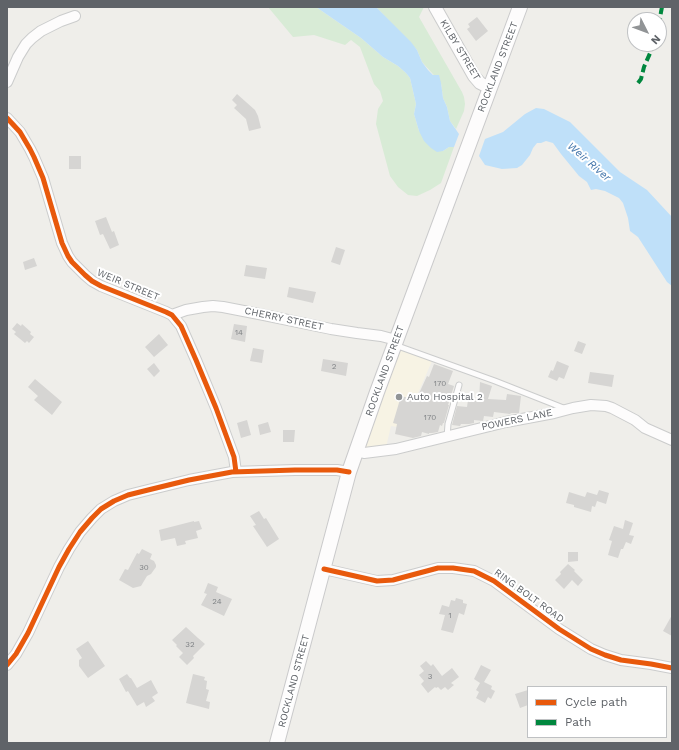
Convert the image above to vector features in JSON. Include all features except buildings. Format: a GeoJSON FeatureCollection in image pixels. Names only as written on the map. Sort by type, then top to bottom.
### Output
{"type":"FeatureCollection","features":[{"type":"Feature","properties":{"kind":"main road","name":"ROCKLAND STREET"},"geometry":{"type":"LineString","coordinates":[[278,743],[349,472],[395,342],[520,7]]}},
{"type":"Feature","properties":{"kind":"street","name":"KILBY STREET"},"geometry":{"type":"LineString","coordinates":[[435,7],[474,76],[480,83],[490,88]]}},
{"type":"Feature","properties":{"kind":"street"},"geometry":{"type":"LineString","coordinates":[[7,82],[18,58],[26,44],[32,38],[41,31],[75,16]]}},
{"type":"Feature","properties":{"kind":"street","name":"WEIR STREET"},"geometry":{"type":"LineString","coordinates":[[7,118],[20,132],[34,157],[43,178],[62,242],[72,262],[85,275],[101,286],[161,309],[172,315],[181,326],[207,385],[234,457],[236,472]]}},
{"type":"Feature","properties":{"kind":"street","name":"CHERRY STREET"},"geometry":{"type":"LineString","coordinates":[[172,315],[186,310],[203,307],[222,307],[331,329],[381,336],[395,342]]}},
{"type":"Feature","properties":{"kind":"street","name":"POWERS LANE"},"geometry":{"type":"LineString","coordinates":[[356,452],[364,453],[396,449],[499,423],[591,405],[612,408],[635,420],[645,428],[672,440]]}},
{"type":"Feature","properties":{"kind":"street"},"geometry":{"type":"LineString","coordinates":[[7,665],[16,654],[28,633],[69,549],[86,525],[101,509],[114,501],[135,493],[195,479],[236,472],[337,470],[349,472]]}},
{"type":"Feature","properties":{"kind":"street","name":"RING BOLT ROAD"},"geometry":{"type":"LineString","coordinates":[[324,568],[377,581],[393,580],[438,568],[452,568],[474,572],[494,581],[560,629],[584,645],[598,652],[621,660],[672,668]]}},
{"type":"Feature","properties":{"kind":"lane"},"geometry":{"type":"LineString","coordinates":[[395,342],[566,409]]}},
{"type":"Feature","properties":{"kind":"lane"},"geometry":{"type":"LineString","coordinates":[[446,437],[448,424],[459,385]]}},
{"type":"Feature","properties":{"kind":"shaded area","name":"Auto Hospital 2"},"geometry":{"type":"Polygon","coordinates":[[[399,350],[432,361],[415,400],[412,413],[398,427],[391,426],[386,447],[365,448],[399,350]]]}},
{"type":"Feature","properties":{"kind":"green space"},"geometry":{"type":"Polygon","coordinates":[[[268,7],[316,7],[361,38],[383,57],[406,73],[410,78],[416,104],[414,114],[419,131],[443,151],[449,147],[454,147],[441,183],[417,196],[408,195],[398,187],[390,176],[376,124],[378,109],[383,101],[380,91],[374,84],[360,47],[351,40],[345,45],[314,35],[293,37],[268,7]]]}},
{"type":"Feature","properties":{"kind":"green space"},"geometry":{"type":"Polygon","coordinates":[[[376,7],[424,7],[419,17],[464,97],[464,111],[456,129],[450,121],[447,107],[443,98],[441,83],[422,62],[417,50],[376,7]]]}},
{"type":"Feature","properties":{"kind":"water"},"geometry":{"type":"Polygon","coordinates":[[[316,7],[376,7],[411,42],[428,70],[433,75],[439,75],[443,98],[447,107],[450,121],[459,134],[454,147],[449,147],[443,151],[437,152],[424,141],[419,131],[414,114],[416,104],[410,78],[406,73],[383,57],[361,38],[316,7]]]}},
{"type":"Feature","properties":{"kind":"water","name":"Weir River"},"geometry":{"type":"Polygon","coordinates":[[[536,108],[544,109],[570,122],[620,172],[647,190],[672,217],[672,286],[667,282],[638,237],[630,231],[628,218],[623,203],[619,198],[605,191],[596,189],[591,190],[587,182],[579,176],[553,143],[546,141],[537,143],[522,165],[517,168],[502,169],[485,165],[479,156],[485,139],[503,132],[525,114],[536,108]]]}},
{"type":"Feature","properties":{"kind":"marked path"},"geometry":{"type":"LineString","coordinates":[[661,12],[662,7]]}},
{"type":"Feature","properties":{"kind":"marked path"},"geometry":{"type":"LineString","coordinates":[[638,83],[641,79],[651,52]]}},
{"type":"Feature","properties":{"kind":"cycle path"},"geometry":{"type":"LineString","coordinates":[[7,118],[20,132],[34,157],[43,178],[62,243],[72,262],[92,281],[172,315],[181,326],[216,408],[234,457],[236,472]]}},
{"type":"Feature","properties":{"kind":"cycle path"},"geometry":{"type":"LineString","coordinates":[[7,665],[16,654],[28,633],[59,567],[80,532],[101,509],[114,501],[128,495],[148,490],[232,472],[295,470],[337,470],[349,472]]}},
{"type":"Feature","properties":{"kind":"cycle path"},"geometry":{"type":"LineString","coordinates":[[324,569],[377,581],[393,580],[438,568],[453,568],[474,571],[494,581],[559,629],[591,649],[621,660],[672,668]]}},
{"type":"Feature","properties":{"kind":"place","name":"Auto Hospital 2"},"geometry":{"type":"Point","coordinates":[399,397]}}]}
